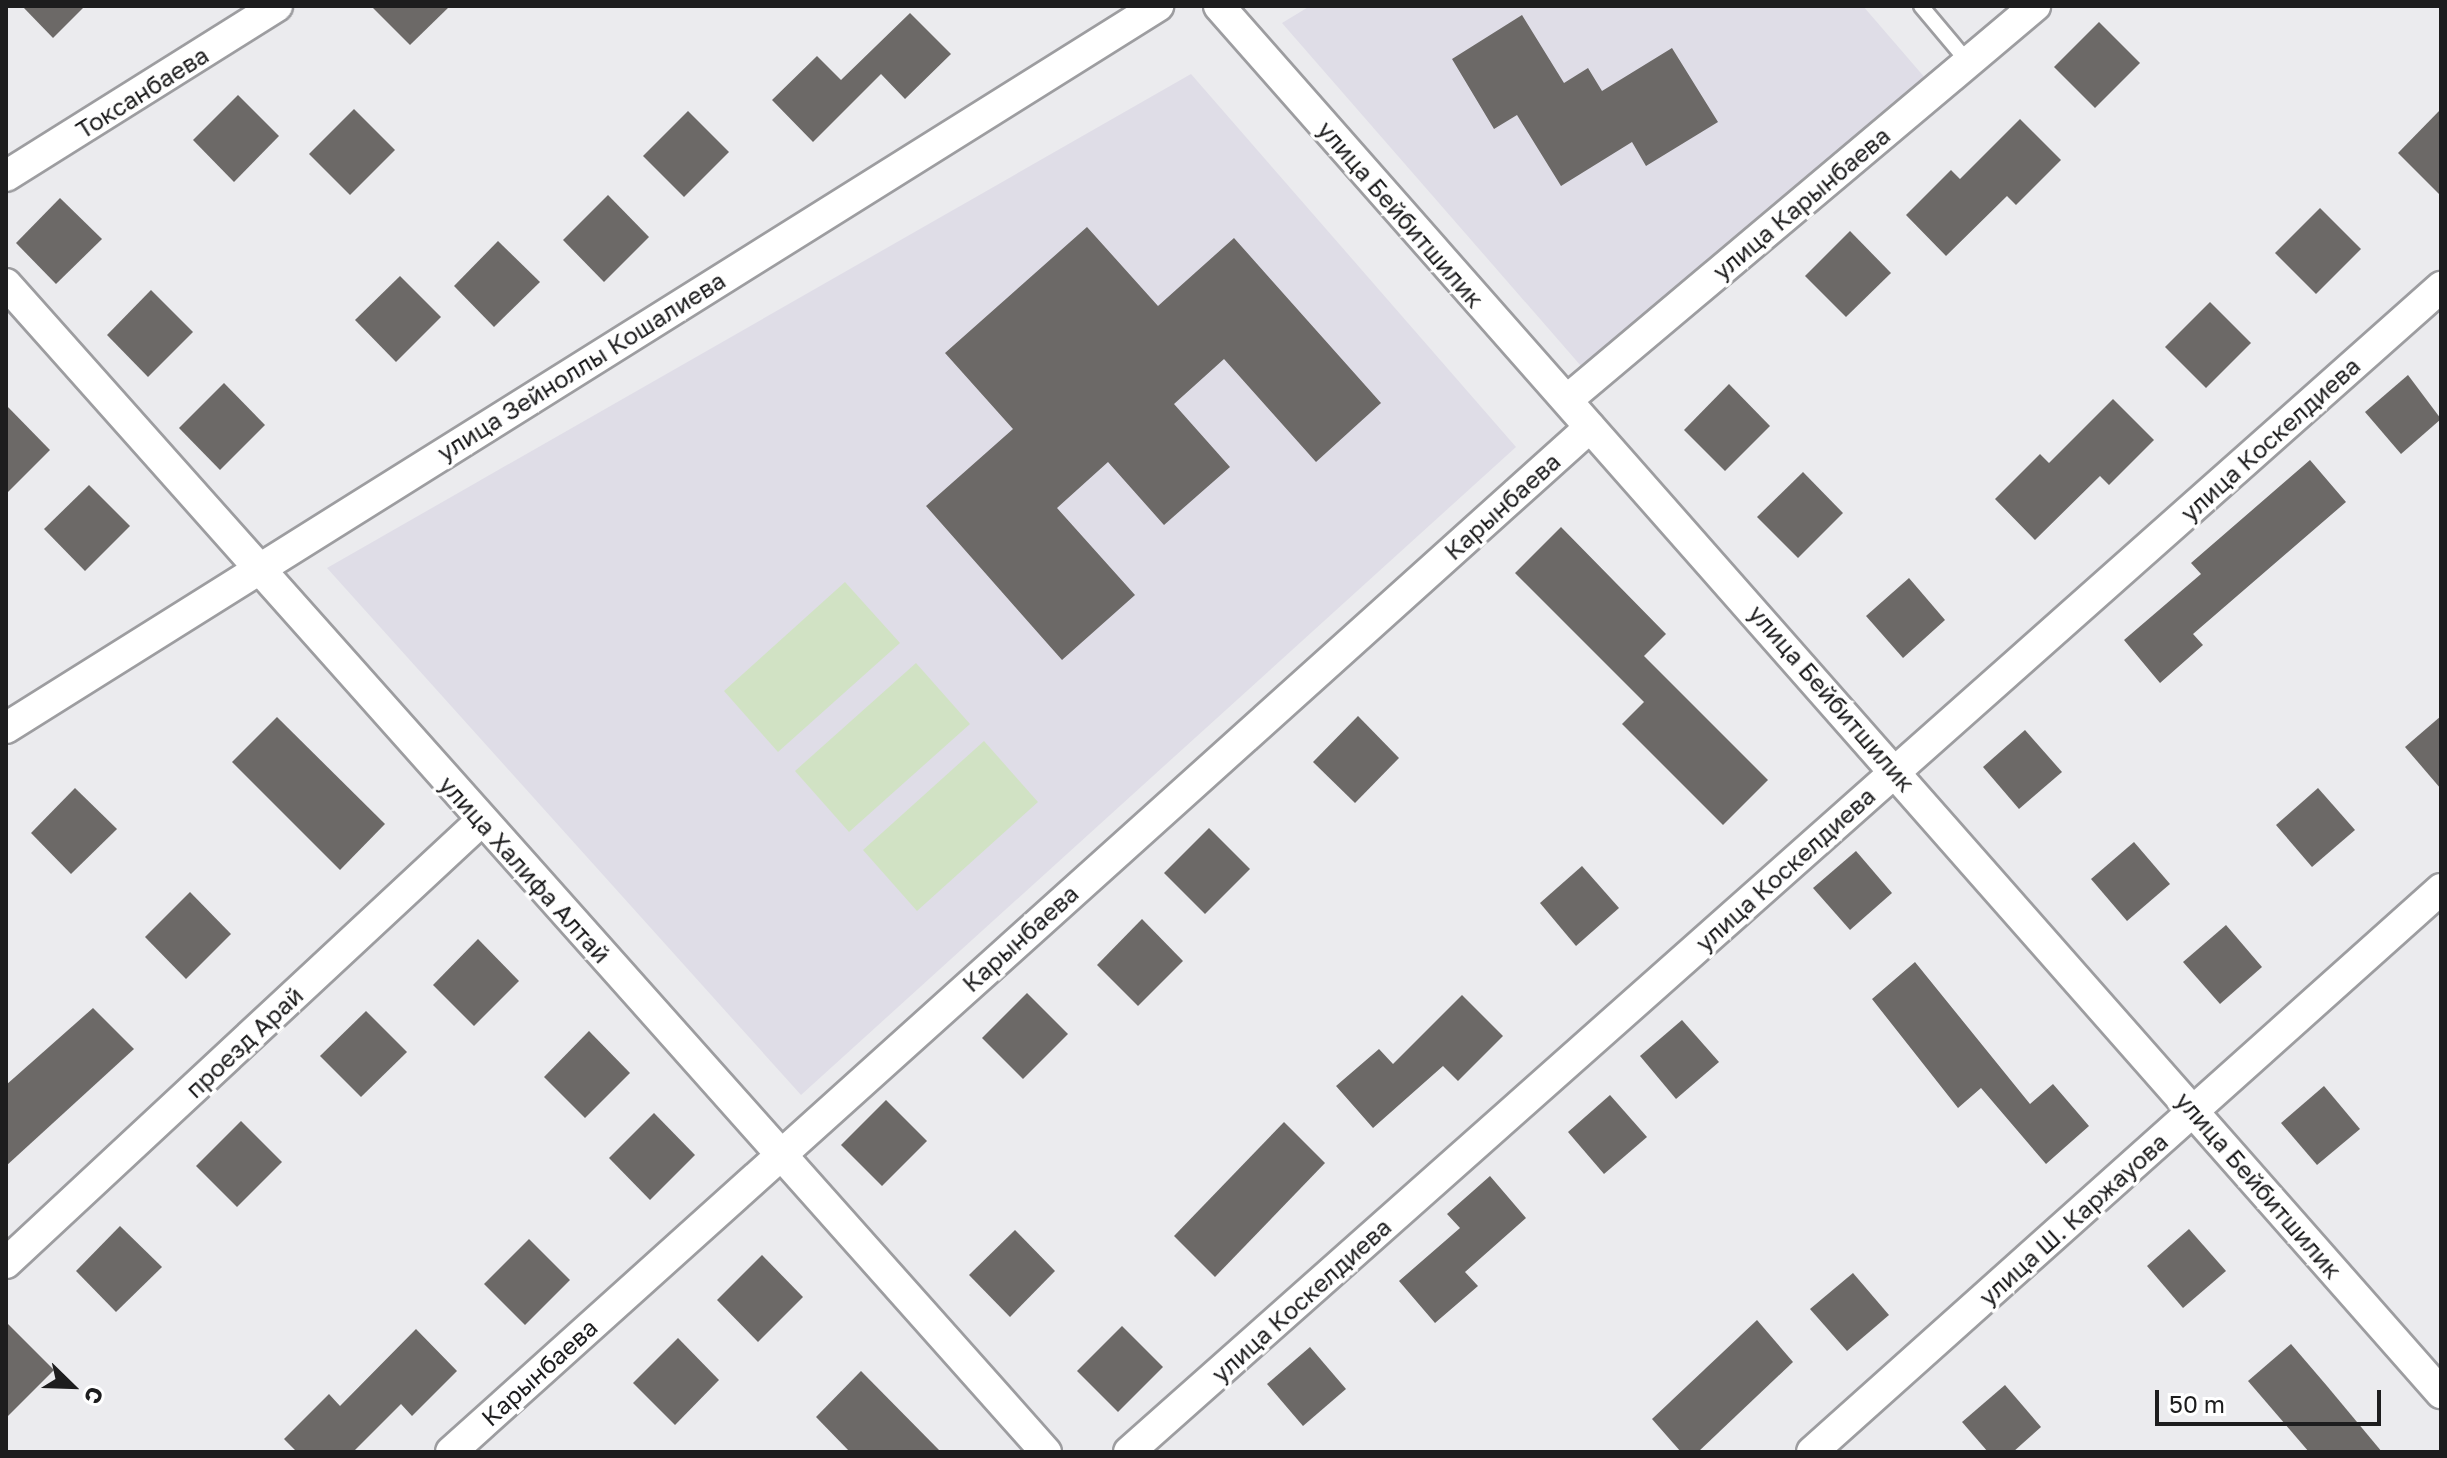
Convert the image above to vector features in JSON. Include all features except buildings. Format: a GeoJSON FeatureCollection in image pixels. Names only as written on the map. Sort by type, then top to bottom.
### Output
{"type":"FeatureCollection","features":[{"type":"Feature","properties":{"kind":"street","name":"Токсанбаева"},"geometry":{"type":"LineString","coordinates":[[6,176],[277,6]]}},
{"type":"Feature","properties":{"kind":"street","name":"улица Зейноллы Кошалиева"},"geometry":{"type":"LineString","coordinates":[[6,728],[1158,6]]}},
{"type":"Feature","properties":{"kind":"street","name":"улица Бейбитшилик"},"geometry":{"type":"LineString","coordinates":[[1219,6],[2441,1393]]}},
{"type":"Feature","properties":{"kind":"street","name":"улица Карынбаева"},"geometry":{"type":"LineString","coordinates":[[1567,400],[2035,6]]}},
{"type":"Feature","properties":{"kind":"street","name":"улица Халифа Алтай"},"geometry":{"type":"LineString","coordinates":[[6,284],[1046,1452]]}},
{"type":"Feature","properties":{"kind":"street","name":"улица Коскелдиева"},"geometry":{"type":"LineString","coordinates":[[1129,1452],[2441,287]]}},
{"type":"Feature","properties":{"kind":"street","name":"Карынбаева"},"geometry":{"type":"LineString","coordinates":[[451,1452],[1590,427]]}},
{"type":"Feature","properties":{"kind":"street","name":"проезд Арай"},"geometry":{"type":"LineString","coordinates":[[6,1263],[482,820]]}},
{"type":"Feature","properties":{"kind":"street","name":"улица Ш. Каржауова"},"geometry":{"type":"LineString","coordinates":[[1812,1452],[2441,889]]}},
{"type":"Feature","properties":{"kind":"lane"},"geometry":{"type":"LineString","coordinates":[[1921,6],[1968,62]]}},
{"type":"Feature","properties":{"kind":"shaded area"},"geometry":{"type":"Polygon","coordinates":[[[1310,6],[1863,6],[1926,79],[1581,366],[1282,23],[1310,6]]]}},
{"type":"Feature","properties":{"kind":"shaded area"},"geometry":{"type":"Polygon","coordinates":[[[1191,74],[1516,447],[801,1095],[327,568],[1191,74]]]}},
{"type":"Feature","properties":{"kind":"green space"},"geometry":{"type":"Polygon","coordinates":[[[845,582],[900,643],[778,752],[724,691],[845,582]]]}},
{"type":"Feature","properties":{"kind":"green space"},"geometry":{"type":"Polygon","coordinates":[[[916,663],[970,724],[849,832],[795,771],[916,663]]]}},
{"type":"Feature","properties":{"kind":"green space"},"geometry":{"type":"Polygon","coordinates":[[[984,741],[1038,802],[917,911],[863,850],[984,741]]]}}]}
